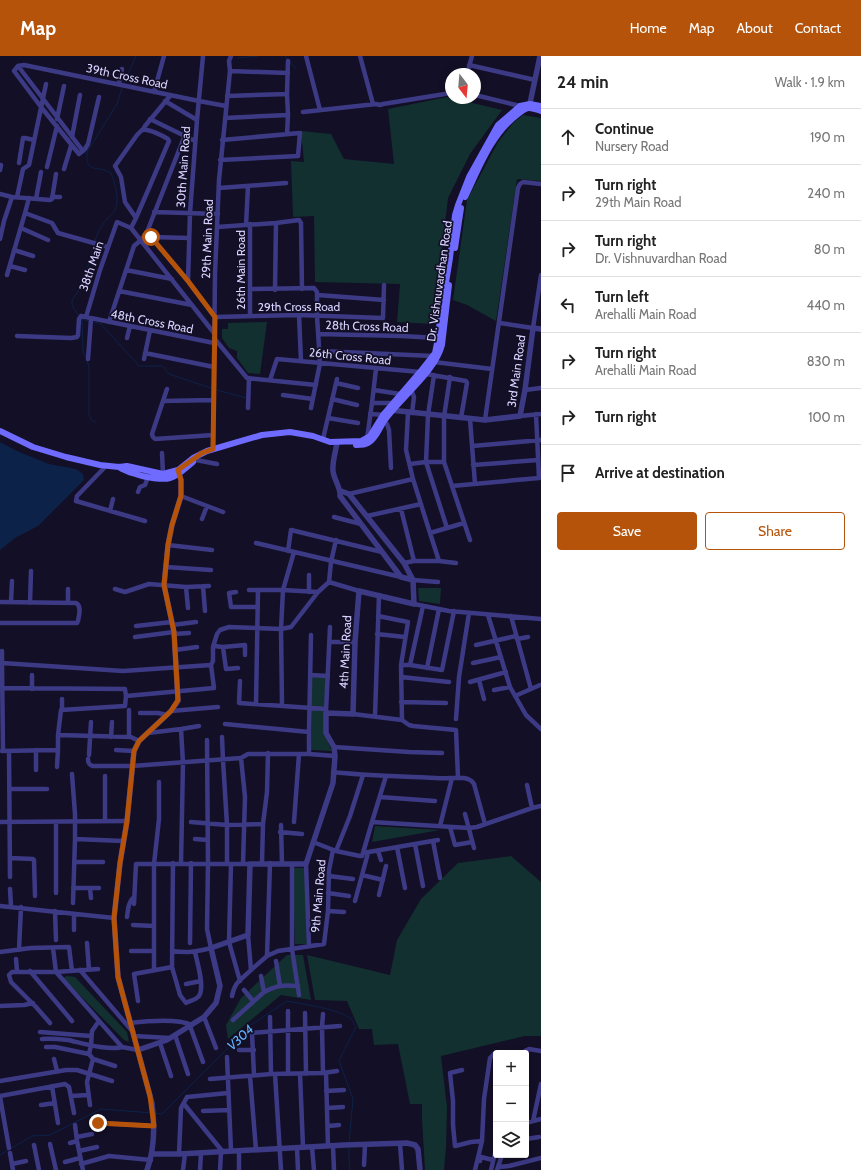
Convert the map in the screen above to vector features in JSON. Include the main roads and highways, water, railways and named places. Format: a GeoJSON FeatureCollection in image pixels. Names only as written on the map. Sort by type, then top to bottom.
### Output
{"type":"FeatureCollection","features":[{"type":"Feature","properties":{"kind":"main road"},"geometry":{"type":"LineString","coordinates":[[526,107],[541,106]]}},
{"type":"Feature","properties":{"kind":"main road"},"geometry":{"type":"LineString","coordinates":[[526,107],[541,111]]}},
{"type":"Feature","properties":{"kind":"main road","name":"Dr. Vishnuvardhan Road"},"geometry":{"type":"LineString","coordinates":[[434,359],[458,205],[469,177],[498,126],[526,107]]}},
{"type":"Feature","properties":{"kind":"main road","name":"Dr. Vishnuvardhan Road"},"geometry":{"type":"LineString","coordinates":[[119,467],[125,472],[162,480],[173,477],[202,453],[257,436],[285,432],[301,433],[336,444],[367,439],[387,414],[412,389],[440,352],[461,204],[500,130],[526,107]]}},
{"type":"Feature","properties":{"kind":"main road","name":"Dr. Vishnuvardhan Road"},"geometry":{"type":"LineString","coordinates":[[0,431],[33,446],[66,457],[106,466],[127,466],[163,474],[178,472],[205,455],[237,444],[272,436],[286,435],[327,444],[364,445],[369,443],[373,439],[392,403],[423,373]]}},
{"type":"Feature","properties":{"kind":"water"},"geometry":{"type":"Polygon","coordinates":[[[0,442],[19,452],[49,464],[76,469],[83,474],[84,480],[38,526],[15,538],[0,550],[0,442]]]}},
{"type":"Feature","properties":{"kind":"waterway"},"geometry":{"type":"LineString","coordinates":[[124,83],[136,56]]}},
{"type":"Feature","properties":{"kind":"waterway"},"geometry":{"type":"LineString","coordinates":[[238,58],[258,56]]}},
{"type":"Feature","properties":{"kind":"waterway"},"geometry":{"type":"LineString","coordinates":[[285,56],[288,60]]}},
{"type":"Feature","properties":{"kind":"waterway"},"geometry":{"type":"LineString","coordinates":[[290,62],[296,69]]}},
{"type":"Feature","properties":{"kind":"waterway"},"geometry":{"type":"LineString","coordinates":[[95,241],[101,227],[115,210],[117,196],[111,173],[90,166],[88,164],[87,152],[117,104],[122,88]]}},
{"type":"Feature","properties":{"kind":"waterway"},"geometry":{"type":"LineString","coordinates":[[78,315],[72,305],[72,300],[81,287],[85,277],[94,244]]}},
{"type":"Feature","properties":{"kind":"waterway"},"geometry":{"type":"LineString","coordinates":[[86,357],[83,352],[82,319],[88,321]]}},
{"type":"Feature","properties":{"kind":"waterway"},"geometry":{"type":"LineString","coordinates":[[94,322],[101,324],[139,366],[162,366],[169,374],[211,388]]}},
{"type":"Feature","properties":{"kind":"waterway"},"geometry":{"type":"LineString","coordinates":[[87,360],[89,367],[89,415],[96,423]]}},
{"type":"Feature","properties":{"kind":"waterway"},"geometry":{"type":"LineString","coordinates":[[217,390],[246,398]]}},
{"type":"Feature","properties":{"kind":"waterway","name":"V304"},"geometry":{"type":"LineString","coordinates":[[155,1113],[162,1114],[251,1025],[287,1001],[320,1007],[346,1015],[351,1019],[356,1027],[339,1061],[353,1099],[349,1143]]}},
{"type":"Feature","properties":{"kind":"waterway","name":"V304"},"geometry":{"type":"LineString","coordinates":[[0,1155],[32,1136],[50,1135],[101,1109],[152,1113]]}},
{"type":"Feature","properties":{"kind":"waterway","name":"V304"},"geometry":{"type":"LineString","coordinates":[[349,1148],[350,1170]]}}]}
